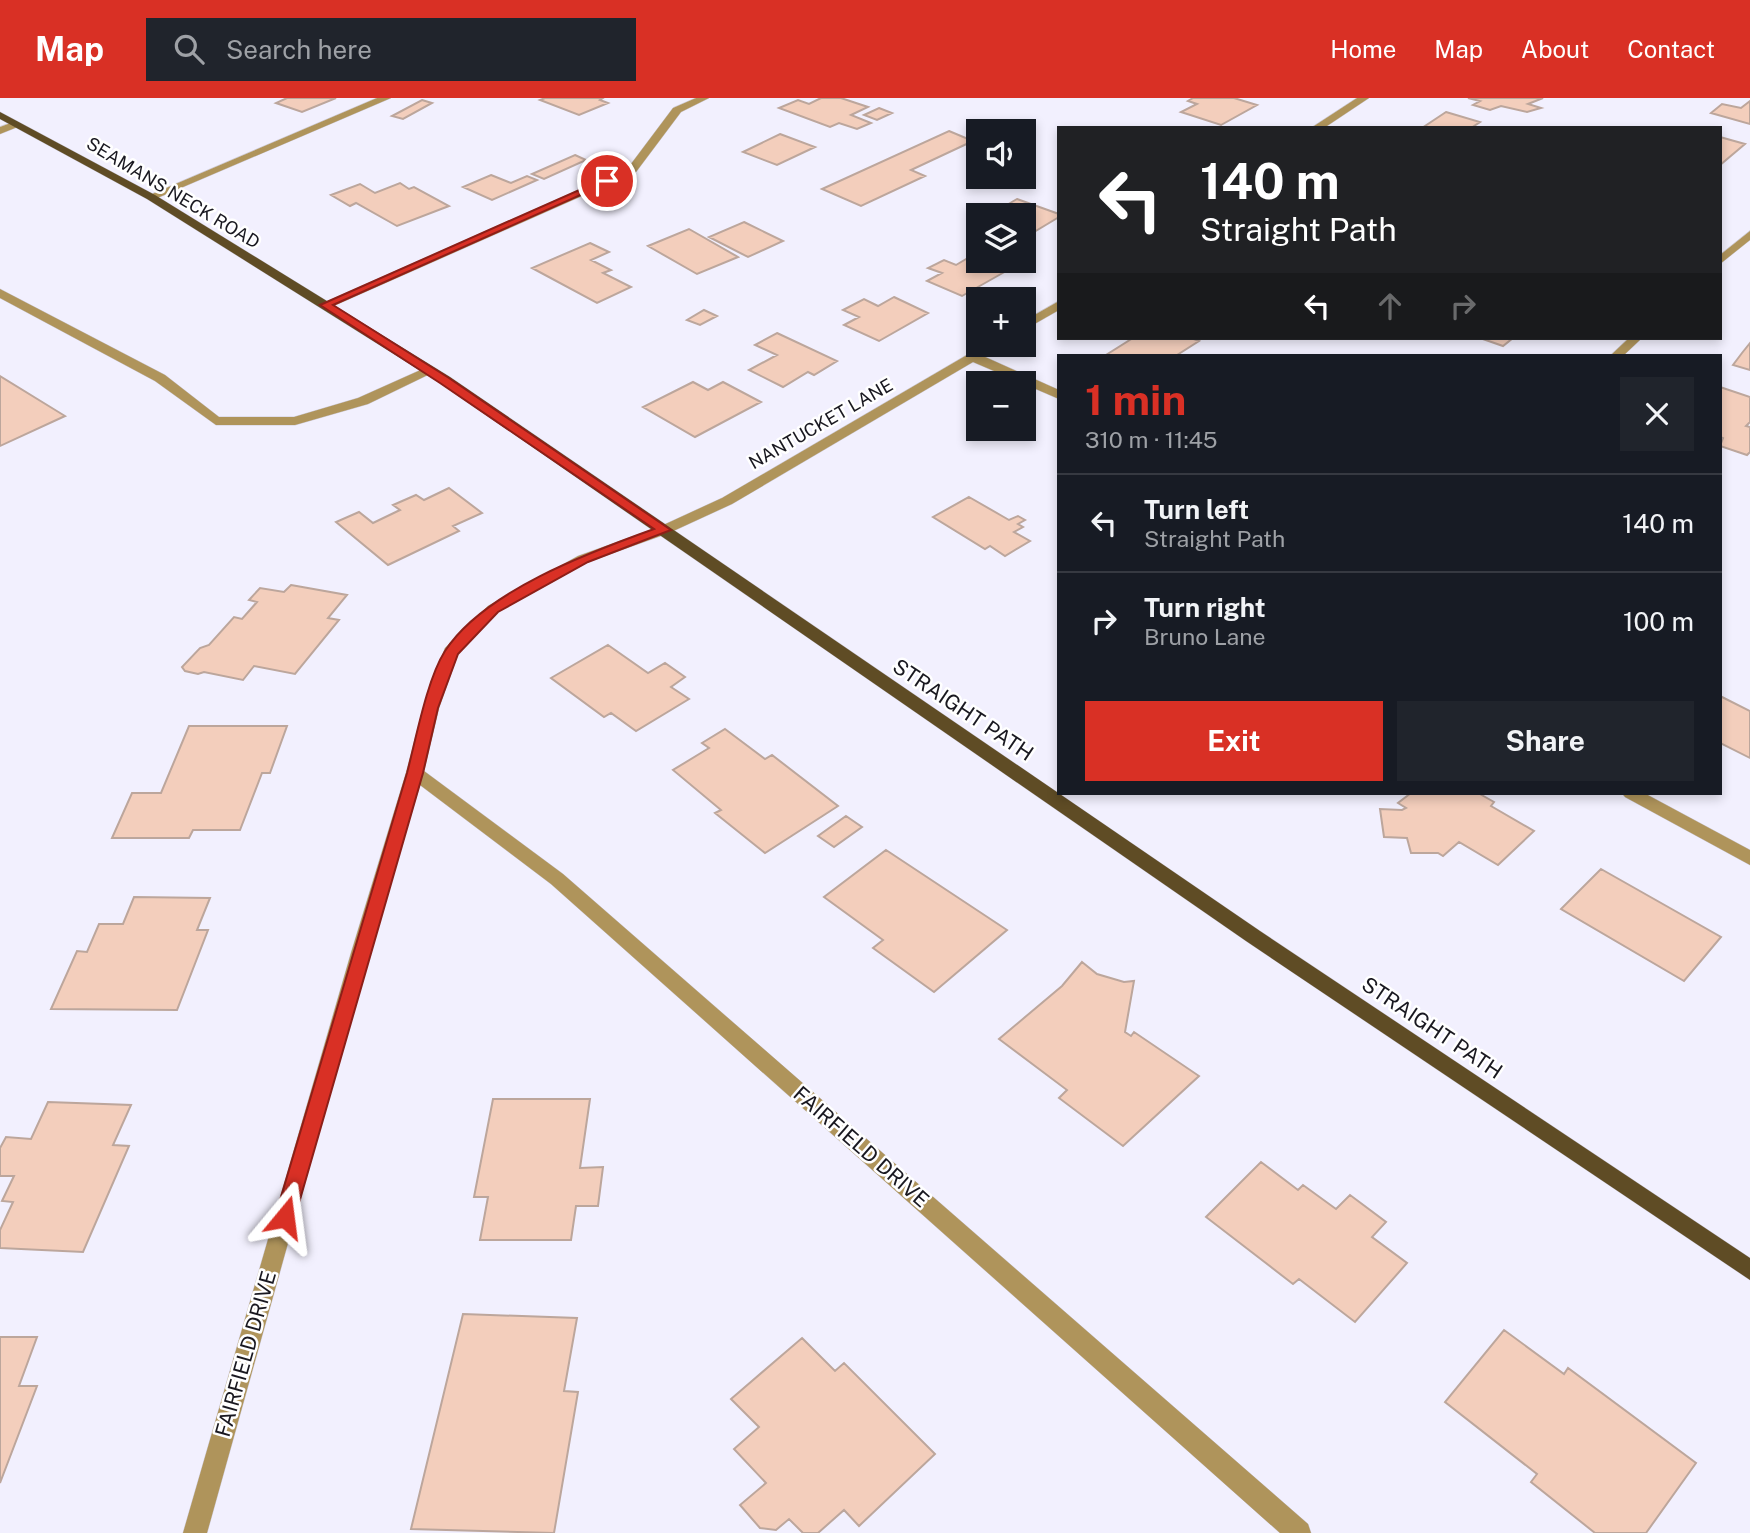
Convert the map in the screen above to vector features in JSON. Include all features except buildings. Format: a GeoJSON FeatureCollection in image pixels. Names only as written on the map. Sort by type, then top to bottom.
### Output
{"type":"FeatureCollection","features":[{"type":"Feature","properties":{"kind":"main road","name":"SEAMANS NECK ROAD"},"geometry":{"type":"LineString","coordinates":[[0,116],[151,197],[325,305]]}},
{"type":"Feature","properties":{"kind":"main road","name":"STRAIGHT PATH"},"geometry":{"type":"LineString","coordinates":[[325,305],[430,371],[1231,920],[1750,1270]]}},
{"type":"Feature","properties":{"kind":"street"},"geometry":{"type":"LineString","coordinates":[[151,197],[386,98]]}},
{"type":"Feature","properties":{"kind":"street"},"geometry":{"type":"LineString","coordinates":[[325,305],[632,170],[677,110],[704,98]]}},
{"type":"Feature","properties":{"kind":"street"},"geometry":{"type":"LineString","coordinates":[[1319,126],[1364,98]]}},
{"type":"Feature","properties":{"kind":"street"},"geometry":{"type":"LineString","coordinates":[[0,131],[16,124]]}},
{"type":"Feature","properties":{"kind":"street"},"geometry":{"type":"LineString","coordinates":[[1722,259],[1750,234]]}},
{"type":"Feature","properties":{"kind":"street"},"geometry":{"type":"LineString","coordinates":[[0,293],[160,378],[216,421],[295,421],[363,401],[430,371]]}},
{"type":"Feature","properties":{"kind":"street"},"geometry":{"type":"LineString","coordinates":[[1036,319],[1057,307]]}},
{"type":"Feature","properties":{"kind":"street"},"geometry":{"type":"LineString","coordinates":[[1618,354],[1634,340]]}},
{"type":"Feature","properties":{"kind":"street"},"geometry":{"type":"LineString","coordinates":[[973,357],[1057,394]]}},
{"type":"Feature","properties":{"kind":"street","name":"NANTUCKET LANE"},"geometry":{"type":"LineString","coordinates":[[664,530],[727,501],[973,357]]}},
{"type":"Feature","properties":{"kind":"street","name":"FAIRFIELD DRIVE"},"geometry":{"type":"LineString","coordinates":[[195,1533],[356,966],[415,773],[431,708],[452,652],[493,609],[583,559],[664,530]]}},
{"type":"Feature","properties":{"kind":"street","name":"FAIRFIELD DRIVE"},"geometry":{"type":"LineString","coordinates":[[415,773],[557,879],[1299,1533]]}},
{"type":"Feature","properties":{"kind":"street"},"geometry":{"type":"LineString","coordinates":[[1635,795],[1750,858]]}},
{"type":"Feature","properties":{"kind":"route"},"geometry":{"type":"LineString","coordinates":[[285,1217],[360,953],[415,773],[431,708],[452,652],[493,609],[583,559],[664,530],[445,380],[325,305],[607,181]]}}]}
